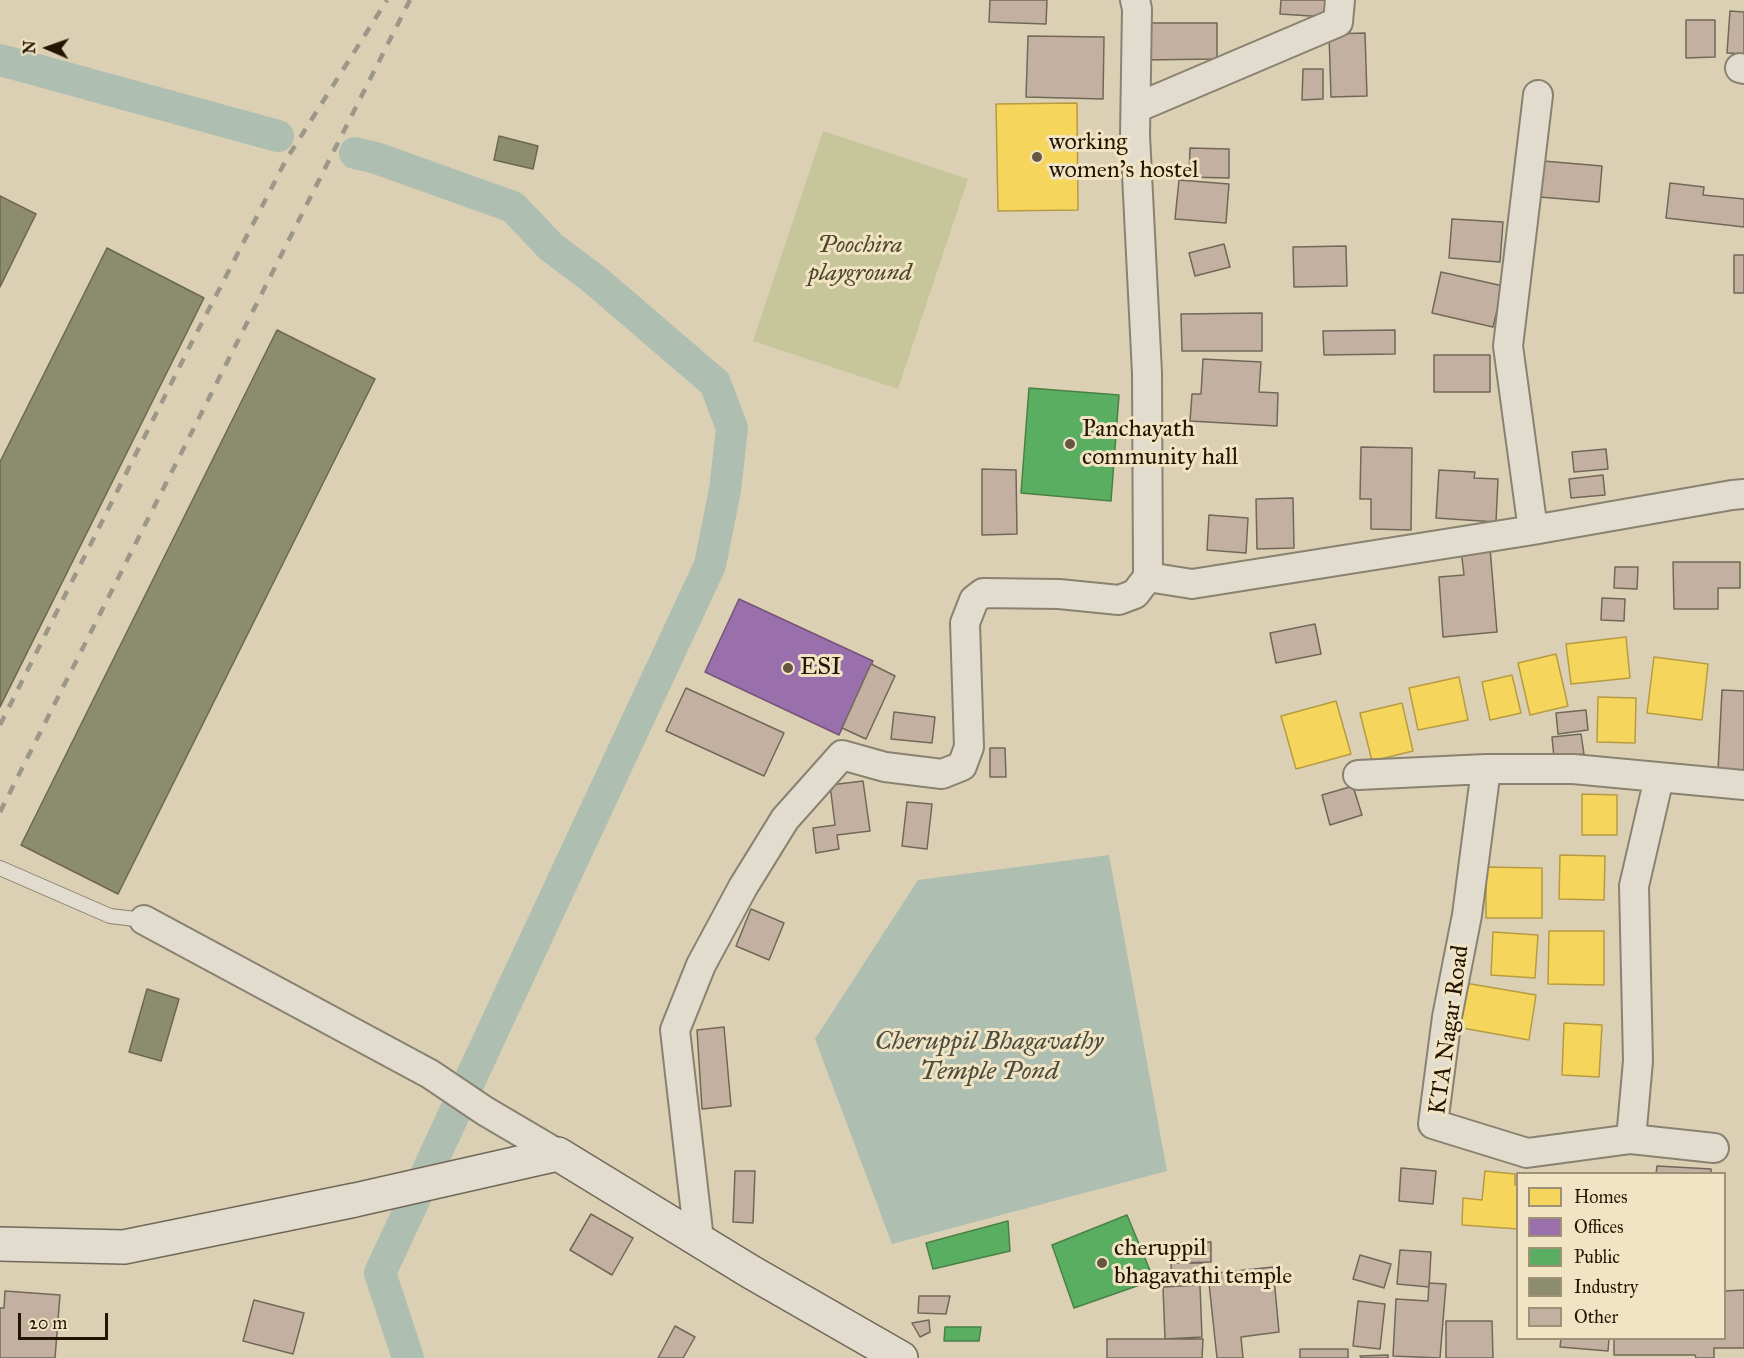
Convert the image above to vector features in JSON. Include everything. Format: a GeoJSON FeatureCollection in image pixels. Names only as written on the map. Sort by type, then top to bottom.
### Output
{"type":"FeatureCollection","features":[{"type":"Feature","properties":{"kind":"street"},"geometry":{"type":"LineString","coordinates":[[699,1240],[675,1030],[701,964],[743,886],[784,819],[842,755],[885,767],[942,774],[962,766],[969,747],[965,623],[974,600],[983,593],[1059,594],[1119,600],[1136,594],[1148,577],[1147,374],[1136,135],[1137,9],[1135,0]]}},
{"type":"Feature","properties":{"kind":"street"},"geometry":{"type":"LineString","coordinates":[[1136,108],[1338,22],[1340,0]]}},
{"type":"Feature","properties":{"kind":"street"},"geometry":{"type":"LineString","coordinates":[[1533,530],[1508,346],[1538,95]]}},
{"type":"Feature","properties":{"kind":"street"},"geometry":{"type":"LineString","coordinates":[[1148,577],[1192,584],[1744,494]]}},
{"type":"Feature","properties":{"kind":"street"},"geometry":{"type":"LineString","coordinates":[[1358,775],[1486,769],[1573,769],[1744,785]]}},
{"type":"Feature","properties":{"kind":"street","name":"KTA Nagar Road"},"geometry":{"type":"LineString","coordinates":[[1486,769],[1469,904],[1447,1017],[1433,1124],[1527,1153],[1631,1139]]}},
{"type":"Feature","properties":{"kind":"street"},"geometry":{"type":"LineString","coordinates":[[1659,778],[1634,886],[1638,1061],[1631,1139],[1714,1148]]}},
{"type":"Feature","properties":{"kind":"street"},"geometry":{"type":"LineString","coordinates":[[144,920],[430,1074],[751,1272],[901,1358]]}},
{"type":"Feature","properties":{"kind":"street"},"geometry":{"type":"LineString","coordinates":[[0,1244],[124,1247],[382,1194],[558,1154]]}},
{"type":"Feature","properties":{"kind":"lane"},"geometry":{"type":"LineString","coordinates":[[0,868],[110,916],[144,920]]}},
{"type":"Feature","properties":{"kind":"green space","name":"Poochira playground"},"geometry":{"type":"Polygon","coordinates":[[[823,131],[968,179],[898,389],[753,341],[823,131]]]}},
{"type":"Feature","properties":{"kind":"water","name":"Cheruppil Bhagavathy Temple Pond"},"geometry":{"type":"Polygon","coordinates":[[[1109,855],[1167,1171],[892,1244],[815,1039],[918,880],[1109,855]]]}},
{"type":"Feature","properties":{"kind":"building: Homes","name":"working women's hostel"},"geometry":{"type":"Polygon","coordinates":[[[1077,103],[1078,210],[998,211],[996,104],[1077,103]]]}},
{"type":"Feature","properties":{"kind":"building: Homes"},"geometry":{"type":"Polygon","coordinates":[[[1626,637],[1630,678],[1571,684],[1566,644],[1626,637]]]}},
{"type":"Feature","properties":{"kind":"building: Homes"},"geometry":{"type":"Polygon","coordinates":[[[1556,654],[1568,706],[1530,715],[1518,663],[1556,654]]]}},
{"type":"Feature","properties":{"kind":"building: Homes"},"geometry":{"type":"Polygon","coordinates":[[[1654,657],[1708,664],[1702,720],[1647,713],[1654,657]]]}},
{"type":"Feature","properties":{"kind":"building: Homes"},"geometry":{"type":"Polygon","coordinates":[[[1512,675],[1521,713],[1490,720],[1482,682],[1512,675]]]}},
{"type":"Feature","properties":{"kind":"building: Homes"},"geometry":{"type":"Polygon","coordinates":[[[1459,677],[1468,720],[1418,730],[1409,688],[1459,677]]]}},
{"type":"Feature","properties":{"kind":"building: Homes"},"geometry":{"type":"Polygon","coordinates":[[[1598,697],[1636,698],[1635,743],[1597,742],[1598,697]]]}},
{"type":"Feature","properties":{"kind":"building: Homes"},"geometry":{"type":"Polygon","coordinates":[[[1336,701],[1351,754],[1296,769],[1281,716],[1336,701]]]}},
{"type":"Feature","properties":{"kind":"building: Homes"},"geometry":{"type":"Polygon","coordinates":[[[1402,703],[1413,751],[1372,761],[1360,713],[1402,703]]]}},
{"type":"Feature","properties":{"kind":"building: Homes"},"geometry":{"type":"Polygon","coordinates":[[[1582,794],[1617,795],[1617,835],[1582,835],[1582,794]]]}},
{"type":"Feature","properties":{"kind":"building: Homes"},"geometry":{"type":"Polygon","coordinates":[[[1560,855],[1605,856],[1604,900],[1559,899],[1560,855]]]}},
{"type":"Feature","properties":{"kind":"building: Homes"},"geometry":{"type":"Polygon","coordinates":[[[1486,867],[1542,868],[1542,918],[1486,918],[1486,867]]]}},
{"type":"Feature","properties":{"kind":"building: Homes"},"geometry":{"type":"Polygon","coordinates":[[[1549,931],[1604,931],[1604,985],[1548,984],[1549,931]]]}},
{"type":"Feature","properties":{"kind":"building: Homes"},"geometry":{"type":"Polygon","coordinates":[[[1493,932],[1538,935],[1535,978],[1491,975],[1493,932]]]}},
{"type":"Feature","properties":{"kind":"building: Homes"},"geometry":{"type":"Polygon","coordinates":[[[1465,983],[1536,995],[1529,1040],[1457,1027],[1465,983]]]}},
{"type":"Feature","properties":{"kind":"building: Homes"},"geometry":{"type":"Polygon","coordinates":[[[1564,1023],[1602,1025],[1599,1077],[1562,1075],[1564,1023]]]}},
{"type":"Feature","properties":{"kind":"building: Homes"},"geometry":{"type":"Polygon","coordinates":[[[1485,1171],[1515,1174],[1516,1229],[1462,1225],[1463,1198],[1482,1200],[1485,1171]]]}},
{"type":"Feature","properties":{"kind":"building: Offices","name":"ESI"},"geometry":{"type":"Polygon","coordinates":[[[739,599],[873,661],[839,735],[705,672],[739,599]]]}},
{"type":"Feature","properties":{"kind":"building: Public","name":"Panchayath community hall"},"geometry":{"type":"Polygon","coordinates":[[[1029,388],[1119,395],[1111,501],[1021,493],[1029,388]]]}},
{"type":"Feature","properties":{"kind":"building: Public","name":"cheruppil bhagavathi temple"},"geometry":{"type":"Polygon","coordinates":[[[1127,1215],[1154,1280],[1074,1308],[1052,1245],[1127,1215]]]}},
{"type":"Feature","properties":{"kind":"building: Public"},"geometry":{"type":"Polygon","coordinates":[[[1008,1221],[1010,1251],[933,1269],[926,1243],[1008,1221]]]}},
{"type":"Feature","properties":{"kind":"building: Public"},"geometry":{"type":"Polygon","coordinates":[[[945,1327],[981,1327],[979,1341],[944,1341],[945,1327]]]}},
{"type":"Feature","properties":{"kind":"building: Industry"},"geometry":{"type":"Polygon","coordinates":[[[499,136],[538,146],[533,169],[494,160],[499,136]]]}},
{"type":"Feature","properties":{"kind":"building: Industry"},"geometry":{"type":"Polygon","coordinates":[[[0,196],[36,214],[0,287],[0,196]]]}},
{"type":"Feature","properties":{"kind":"building: Industry"},"geometry":{"type":"Polygon","coordinates":[[[107,248],[204,298],[0,707],[0,462],[107,248]]]}},
{"type":"Feature","properties":{"kind":"building: Industry"},"geometry":{"type":"Polygon","coordinates":[[[277,330],[375,379],[118,894],[21,845],[277,330]]]}},
{"type":"Feature","properties":{"kind":"building: Industry"},"geometry":{"type":"Polygon","coordinates":[[[147,989],[179,999],[161,1061],[129,1052],[147,989]]]}},
{"type":"Feature","properties":{"kind":"building: Other"},"geometry":{"type":"Polygon","coordinates":[[[990,0],[1047,0],[1046,24],[989,22],[990,0]]]}},
{"type":"Feature","properties":{"kind":"building: Other"},"geometry":{"type":"Polygon","coordinates":[[[1281,0],[1327,0],[1326,17],[1280,14],[1281,0]]]}},
{"type":"Feature","properties":{"kind":"building: Other"},"geometry":{"type":"Polygon","coordinates":[[[1730,11],[1744,12],[1744,54],[1727,53],[1730,11]]]}},
{"type":"Feature","properties":{"kind":"building: Other"},"geometry":{"type":"Polygon","coordinates":[[[1686,20],[1715,20],[1715,57],[1686,58],[1686,20]]]}},
{"type":"Feature","properties":{"kind":"building: Other"},"geometry":{"type":"Polygon","coordinates":[[[1142,23],[1217,23],[1217,59],[1142,60],[1142,23]]]}},
{"type":"Feature","properties":{"kind":"building: Other"},"geometry":{"type":"Polygon","coordinates":[[[1365,33],[1367,96],[1331,97],[1329,34],[1365,33]]]}},
{"type":"Feature","properties":{"kind":"building: Other"},"geometry":{"type":"Polygon","coordinates":[[[1028,36],[1104,37],[1103,99],[1026,97],[1028,36]]]}},
{"type":"Feature","properties":{"kind":"building: Other"},"geometry":{"type":"Polygon","coordinates":[[[1303,69],[1323,69],[1323,99],[1302,100],[1303,69]]]}},
{"type":"Feature","properties":{"kind":"building: Other"},"geometry":{"type":"Polygon","coordinates":[[[1190,148],[1229,149],[1229,178],[1189,177],[1190,148]]]}},
{"type":"Feature","properties":{"kind":"building: Other"},"geometry":{"type":"Polygon","coordinates":[[[1543,161],[1602,166],[1599,202],[1540,197],[1543,161]]]}},
{"type":"Feature","properties":{"kind":"building: Other"},"geometry":{"type":"Polygon","coordinates":[[[1179,180],[1229,184],[1226,223],[1175,219],[1179,180]]]}},
{"type":"Feature","properties":{"kind":"building: Other"},"geometry":{"type":"Polygon","coordinates":[[[1670,183],[1704,187],[1703,195],[1744,199],[1744,227],[1666,218],[1670,183]]]}},
{"type":"Feature","properties":{"kind":"building: Other"},"geometry":{"type":"Polygon","coordinates":[[[1452,219],[1503,222],[1500,262],[1449,258],[1452,219]]]}},
{"type":"Feature","properties":{"kind":"building: Other"},"geometry":{"type":"Polygon","coordinates":[[[1224,244],[1230,267],[1195,276],[1189,253],[1224,244]]]}},
{"type":"Feature","properties":{"kind":"building: Other"},"geometry":{"type":"Polygon","coordinates":[[[1346,246],[1347,286],[1294,287],[1293,247],[1346,246]]]}},
{"type":"Feature","properties":{"kind":"building: Other"},"geometry":{"type":"Polygon","coordinates":[[[1734,255],[1744,255],[1744,293],[1734,293],[1734,255]]]}},
{"type":"Feature","properties":{"kind":"building: Other"},"geometry":{"type":"Polygon","coordinates":[[[1441,272],[1503,286],[1493,327],[1432,313],[1441,272]]]}},
{"type":"Feature","properties":{"kind":"building: Other"},"geometry":{"type":"Polygon","coordinates":[[[1262,313],[1262,351],[1182,351],[1181,314],[1262,313]]]}},
{"type":"Feature","properties":{"kind":"building: Other"},"geometry":{"type":"Polygon","coordinates":[[[1395,330],[1395,354],[1324,355],[1323,331],[1395,330]]]}},
{"type":"Feature","properties":{"kind":"building: Other"},"geometry":{"type":"Polygon","coordinates":[[[1434,355],[1490,355],[1490,392],[1434,392],[1434,355]]]}},
{"type":"Feature","properties":{"kind":"building: Other"},"geometry":{"type":"Polygon","coordinates":[[[1203,359],[1261,362],[1259,392],[1278,393],[1277,426],[1190,421],[1192,394],[1201,394],[1203,359]]]}},
{"type":"Feature","properties":{"kind":"building: Other"},"geometry":{"type":"Polygon","coordinates":[[[1361,447],[1412,448],[1411,530],[1371,529],[1371,499],[1360,499],[1361,447]]]}},
{"type":"Feature","properties":{"kind":"building: Other"},"geometry":{"type":"Polygon","coordinates":[[[1606,449],[1608,469],[1574,472],[1572,452],[1606,449]]]}},
{"type":"Feature","properties":{"kind":"building: Other"},"geometry":{"type":"Polygon","coordinates":[[[982,469],[1016,470],[1017,534],[982,535],[982,469]]]}},
{"type":"Feature","properties":{"kind":"building: Other"},"geometry":{"type":"Polygon","coordinates":[[[1439,470],[1475,472],[1474,478],[1498,479],[1496,522],[1436,518],[1439,470]]]}},
{"type":"Feature","properties":{"kind":"building: Other"},"geometry":{"type":"Polygon","coordinates":[[[1603,475],[1605,495],[1571,498],[1569,479],[1603,475]]]}},
{"type":"Feature","properties":{"kind":"building: Other"},"geometry":{"type":"Polygon","coordinates":[[[1293,498],[1294,548],[1257,549],[1256,499],[1293,498]]]}},
{"type":"Feature","properties":{"kind":"building: Other"},"geometry":{"type":"Polygon","coordinates":[[[1209,515],[1248,518],[1246,553],[1207,550],[1209,515]]]}},
{"type":"Feature","properties":{"kind":"building: Other"},"geometry":{"type":"Polygon","coordinates":[[[1490,548],[1497,632],[1443,637],[1439,577],[1464,575],[1461,550],[1490,548]]]}},
{"type":"Feature","properties":{"kind":"building: Other"},"geometry":{"type":"Polygon","coordinates":[[[1673,562],[1740,562],[1740,588],[1718,588],[1718,609],[1674,609],[1673,562]]]}},
{"type":"Feature","properties":{"kind":"building: Other"},"geometry":{"type":"Polygon","coordinates":[[[1615,567],[1638,567],[1637,589],[1614,588],[1615,567]]]}},
{"type":"Feature","properties":{"kind":"building: Other"},"geometry":{"type":"Polygon","coordinates":[[[1602,598],[1625,599],[1624,621],[1601,620],[1602,598]]]}},
{"type":"Feature","properties":{"kind":"building: Other"},"geometry":{"type":"Polygon","coordinates":[[[1315,624],[1321,654],[1276,663],[1270,633],[1315,624]]]}},
{"type":"Feature","properties":{"kind":"building: Other"},"geometry":{"type":"Polygon","coordinates":[[[871,664],[895,676],[866,739],[842,728],[871,664]]]}},
{"type":"Feature","properties":{"kind":"building: Other"},"geometry":{"type":"Polygon","coordinates":[[[686,688],[784,733],[764,776],[666,731],[686,688]]]}},
{"type":"Feature","properties":{"kind":"building: Other"},"geometry":{"type":"Polygon","coordinates":[[[1722,690],[1744,691],[1744,772],[1718,771],[1722,690]]]}},
{"type":"Feature","properties":{"kind":"building: Other"},"geometry":{"type":"Polygon","coordinates":[[[1586,710],[1588,730],[1558,734],[1556,713],[1586,710]]]}},
{"type":"Feature","properties":{"kind":"building: Other"},"geometry":{"type":"Polygon","coordinates":[[[894,712],[935,717],[932,743],[891,739],[894,712]]]}},
{"type":"Feature","properties":{"kind":"building: Other"},"geometry":{"type":"Polygon","coordinates":[[[1581,734],[1584,754],[1554,758],[1552,737],[1581,734]]]}},
{"type":"Feature","properties":{"kind":"building: Other"},"geometry":{"type":"Polygon","coordinates":[[[990,748],[1005,748],[1006,777],[990,777],[990,748]]]}},
{"type":"Feature","properties":{"kind":"building: Other"},"geometry":{"type":"Polygon","coordinates":[[[863,781],[870,831],[837,835],[839,849],[816,853],[813,828],[835,825],[830,785],[863,781]]]}},
{"type":"Feature","properties":{"kind":"building: Other"},"geometry":{"type":"Polygon","coordinates":[[[1353,786],[1362,815],[1330,825],[1322,795],[1353,786]]]}},
{"type":"Feature","properties":{"kind":"building: Other"},"geometry":{"type":"Polygon","coordinates":[[[907,802],[932,804],[927,849],[902,846],[907,802]]]}},
{"type":"Feature","properties":{"kind":"building: Other"},"geometry":{"type":"Polygon","coordinates":[[[751,909],[784,923],[769,960],[736,946],[751,909]]]}},
{"type":"Feature","properties":{"kind":"building: Other"},"geometry":{"type":"Polygon","coordinates":[[[724,1027],[731,1106],[702,1109],[697,1030],[724,1027]]]}},
{"type":"Feature","properties":{"kind":"building: Other"},"geometry":{"type":"Polygon","coordinates":[[[1657,1166],[1711,1169],[1711,1172],[1656,1172],[1657,1166]]]}},
{"type":"Feature","properties":{"kind":"building: Other"},"geometry":{"type":"Polygon","coordinates":[[[1401,1168],[1436,1171],[1433,1204],[1399,1201],[1401,1168]]]}},
{"type":"Feature","properties":{"kind":"building: Other"},"geometry":{"type":"Polygon","coordinates":[[[735,1171],[755,1171],[753,1223],[733,1222],[735,1171]]]}},
{"type":"Feature","properties":{"kind":"building: Other"},"geometry":{"type":"Polygon","coordinates":[[[591,1214],[633,1238],[612,1275],[570,1250],[591,1214]]]}},
{"type":"Feature","properties":{"kind":"building: Other"},"geometry":{"type":"Polygon","coordinates":[[[1211,1242],[1211,1262],[1178,1263],[1178,1243],[1211,1242]]]}},
{"type":"Feature","properties":{"kind":"building: Other"},"geometry":{"type":"Polygon","coordinates":[[[1400,1250],[1431,1252],[1429,1287],[1397,1284],[1400,1250]]]}},
{"type":"Feature","properties":{"kind":"building: Other"},"geometry":{"type":"Polygon","coordinates":[[[1360,1255],[1391,1264],[1384,1288],[1353,1279],[1360,1255]]]}},
{"type":"Feature","properties":{"kind":"building: Other"},"geometry":{"type":"Polygon","coordinates":[[[1171,1263],[1204,1263],[1205,1283],[1172,1283],[1171,1263]]]}},
{"type":"Feature","properties":{"kind":"building: Other"},"geometry":{"type":"Polygon","coordinates":[[[1273,1267],[1279,1332],[1241,1337],[1243,1358],[1217,1358],[1208,1274],[1273,1267]]]}},
{"type":"Feature","properties":{"kind":"building: Other"},"geometry":{"type":"Polygon","coordinates":[[[1429,1283],[1446,1284],[1440,1358],[1393,1356],[1396,1299],[1428,1301],[1429,1283]]]}},
{"type":"Feature","properties":{"kind":"building: Other"},"geometry":{"type":"Polygon","coordinates":[[[1200,1285],[1202,1337],[1165,1339],[1163,1287],[1200,1285]]]}},
{"type":"Feature","properties":{"kind":"building: Other"},"geometry":{"type":"Polygon","coordinates":[[[1744,1290],[1744,1348],[1714,1348],[1714,1358],[1696,1358],[1695,1355],[1614,1355],[1614,1340],[1726,1340],[1726,1291],[1744,1290]]]}},
{"type":"Feature","properties":{"kind":"building: Other"},"geometry":{"type":"Polygon","coordinates":[[[5,1291],[60,1295],[55,1358],[0,1358],[0,1308],[4,1308],[5,1291]]]}},
{"type":"Feature","properties":{"kind":"building: Other"},"geometry":{"type":"Polygon","coordinates":[[[919,1296],[950,1296],[946,1314],[918,1313],[919,1296]]]}},
{"type":"Feature","properties":{"kind":"building: Other"},"geometry":{"type":"Polygon","coordinates":[[[254,1300],[304,1313],[293,1354],[243,1341],[254,1300]]]}},
{"type":"Feature","properties":{"kind":"building: Other"},"geometry":{"type":"Polygon","coordinates":[[[1358,1301],[1385,1304],[1380,1349],[1353,1346],[1358,1301]]]}},
{"type":"Feature","properties":{"kind":"building: Other"},"geometry":{"type":"Polygon","coordinates":[[[929,1320],[930,1332],[920,1337],[912,1323],[929,1320]]]}},
{"type":"Feature","properties":{"kind":"building: Other"},"geometry":{"type":"Polygon","coordinates":[[[1446,1321],[1492,1321],[1493,1358],[1446,1358],[1446,1321]]]}},
{"type":"Feature","properties":{"kind":"building: Other"},"geometry":{"type":"Polygon","coordinates":[[[675,1326],[695,1337],[683,1358],[658,1358],[675,1326]]]}},
{"type":"Feature","properties":{"kind":"building: Other"},"geometry":{"type":"Polygon","coordinates":[[[1107,1339],[1203,1339],[1202,1358],[1107,1358],[1107,1339]]]}},
{"type":"Feature","properties":{"kind":"building: Other"},"geometry":{"type":"Polygon","coordinates":[[[1561,1340],[1609,1340],[1608,1351],[1560,1347],[1561,1340]]]}},
{"type":"Feature","properties":{"kind":"building: Other"},"geometry":{"type":"Polygon","coordinates":[[[1300,1349],[1348,1349],[1348,1358],[1300,1358],[1300,1349]]]}},
{"type":"Feature","properties":{"kind":"building: Other"},"geometry":{"type":"Polygon","coordinates":[[[1388,1355],[1388,1358],[1361,1358],[1360,1356],[1388,1355]]]}},
{"type":"Feature","properties":{"kind":"waterway"},"geometry":{"type":"LineString","coordinates":[[0,60],[278,136]]}},
{"type":"Feature","properties":{"kind":"waterway"},"geometry":{"type":"LineString","coordinates":[[355,153],[376,158],[513,207],[551,247],[595,280],[715,383],[732,428],[725,490],[710,565],[380,1273],[408,1358]]}},
{"type":"Feature","properties":{"kind":"railway"},"geometry":{"type":"LineString","coordinates":[[0,725],[286,160],[387,0]]}},
{"type":"Feature","properties":{"kind":"railway"},"geometry":{"type":"LineString","coordinates":[[0,812],[410,0]]}},
{"type":"Feature","properties":{"kind":"place","name":"working women's hostel"},"geometry":{"type":"Point","coordinates":[1037,157]}},
{"type":"Feature","properties":{"kind":"place","name":"Panchayath community hall"},"geometry":{"type":"Point","coordinates":[1070,444]}},
{"type":"Feature","properties":{"kind":"place","name":"ESI"},"geometry":{"type":"Point","coordinates":[788,668]}},
{"type":"Feature","properties":{"kind":"place","name":"cheruppil bhagavathi temple"},"geometry":{"type":"Point","coordinates":[1102,1263]}}]}
